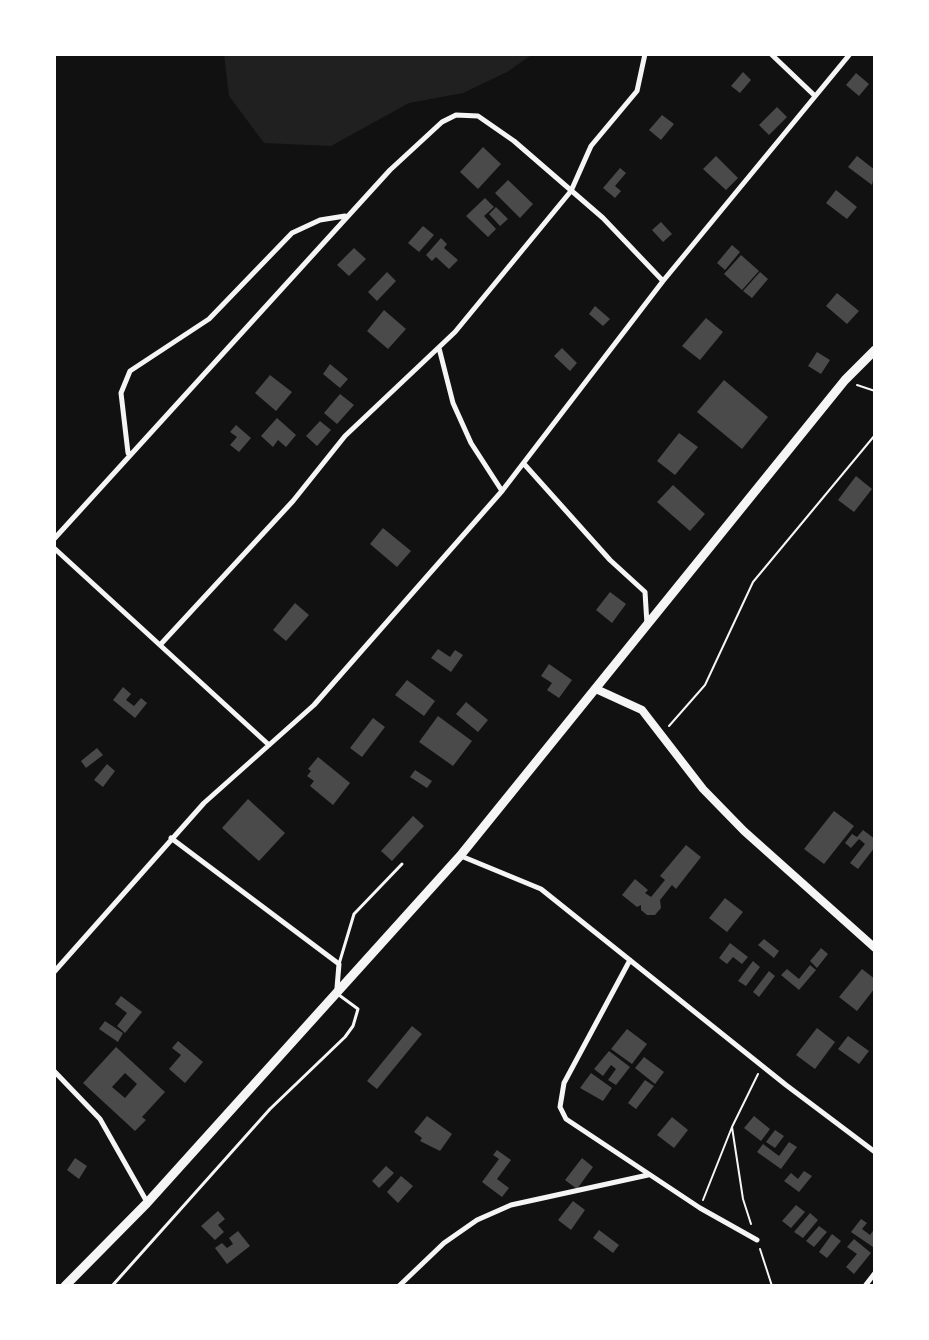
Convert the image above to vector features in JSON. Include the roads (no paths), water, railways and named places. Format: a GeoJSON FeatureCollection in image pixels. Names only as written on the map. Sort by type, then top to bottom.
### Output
{"type":"FeatureCollection","features":[{"type":"Feature","properties":{"kind":"highway"},"geometry":{"type":"LineString","coordinates":[[65,1286],[147,1203],[460,856],[845,380],[875,350]]}},
{"type":"Feature","properties":{"kind":"main road"},"geometry":{"type":"LineString","coordinates":[[596,689],[642,710],[744,831],[874,943]]}},
{"type":"Feature","properties":{"kind":"street"},"geometry":{"type":"LineString","coordinates":[[160,645],[293,501],[345,436],[439,348],[571,191],[591,146],[637,91],[645,54]]}},
{"type":"Feature","properties":{"kind":"street"},"geometry":{"type":"LineString","coordinates":[[771,54],[815,96]]}},
{"type":"Feature","properties":{"kind":"street"},"geometry":{"type":"LineString","coordinates":[[54,972],[171,838],[314,705],[525,465],[663,281],[850,54]]}},
{"type":"Feature","properties":{"kind":"street"},"geometry":{"type":"LineString","coordinates":[[54,539],[128,454],[390,170],[442,122],[456,115],[478,116],[498,129],[571,191],[663,281]]}},
{"type":"Feature","properties":{"kind":"street"},"geometry":{"type":"LineString","coordinates":[[128,454],[121,393],[130,371],[209,319],[292,233],[320,220],[347,216]]}},
{"type":"Feature","properties":{"kind":"street"},"geometry":{"type":"LineString","coordinates":[[439,348],[453,403],[471,443],[502,491]]}},
{"type":"Feature","properties":{"kind":"street"},"geometry":{"type":"LineString","coordinates":[[525,465],[610,560],[645,592],[647,627]]}},
{"type":"Feature","properties":{"kind":"street"},"geometry":{"type":"LineString","coordinates":[[54,548],[269,745]]}},
{"type":"Feature","properties":{"kind":"street"},"geometry":{"type":"LineString","coordinates":[[171,838],[339,964],[337,993]]}},
{"type":"Feature","properties":{"kind":"street"},"geometry":{"type":"LineString","coordinates":[[460,856],[541,889],[875,1152]]}},
{"type":"Feature","properties":{"kind":"street"},"geometry":{"type":"LineString","coordinates":[[630,960],[572,1068],[560,1107],[566,1119],[700,1208],[757,1240]]}},
{"type":"Feature","properties":{"kind":"street"},"geometry":{"type":"LineString","coordinates":[[54,1071],[100,1119],[147,1203]]}},
{"type":"Feature","properties":{"kind":"street"},"geometry":{"type":"LineString","coordinates":[[399,1286],[444,1243],[477,1220],[511,1205],[649,1175]]}},
{"type":"Feature","properties":{"kind":"street"},"geometry":{"type":"LineString","coordinates":[[865,1286],[875,1273]]}},
{"type":"Feature","properties":{"kind":"lane"},"geometry":{"type":"LineString","coordinates":[[339,964],[354,914],[402,864]]}},
{"type":"Feature","properties":{"kind":"lane"},"geometry":{"type":"LineString","coordinates":[[112,1286],[270,1109],[345,1037],[353,1026],[358,1009],[337,993]]}}]}
